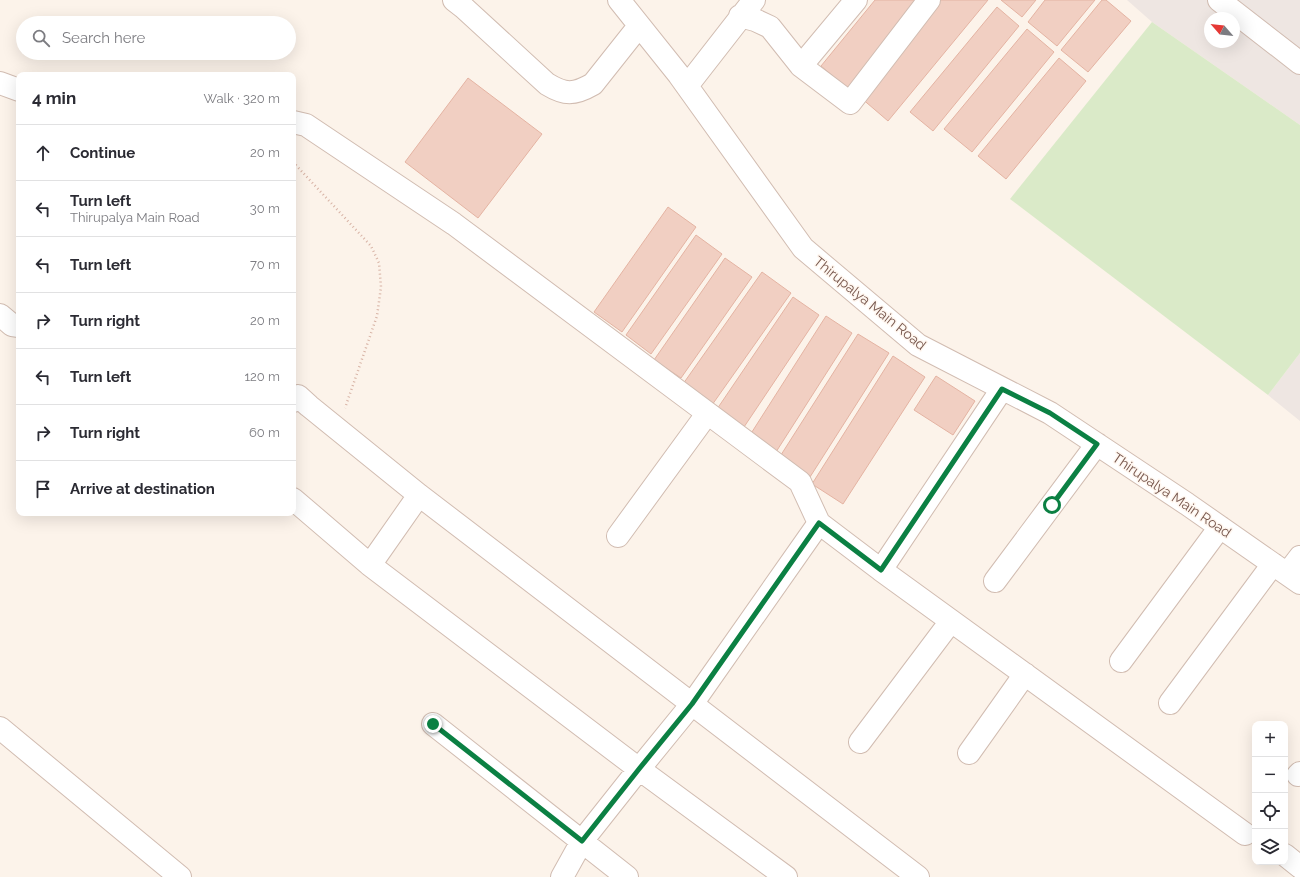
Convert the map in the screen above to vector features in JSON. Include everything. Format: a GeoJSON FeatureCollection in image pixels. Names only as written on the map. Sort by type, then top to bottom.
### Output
{"type":"FeatureCollection","features":[{"type":"Feature","properties":{"kind":"street"},"geometry":{"type":"LineString","coordinates":[[454,0],[467,10],[547,84],[558,91],[570,93],[582,90],[593,84],[639,26]]}},
{"type":"Feature","properties":{"kind":"street","name":"Thirupalya Main Road"},"geometry":{"type":"LineString","coordinates":[[619,0],[687,86],[803,248],[918,346],[1050,413],[1220,527],[1287,574]]}},
{"type":"Feature","properties":{"kind":"street"},"geometry":{"type":"LineString","coordinates":[[802,66],[856,0]]}},
{"type":"Feature","properties":{"kind":"street"},"geometry":{"type":"LineString","coordinates":[[687,86],[747,8],[755,20],[770,27],[802,66],[850,103],[929,0]]}},
{"type":"Feature","properties":{"kind":"street"},"geometry":{"type":"LineString","coordinates":[[1219,0],[1300,63]]}},
{"type":"Feature","properties":{"kind":"street"},"geometry":{"type":"LineString","coordinates":[[0,83],[16,89]]}},
{"type":"Feature","properties":{"kind":"street"},"geometry":{"type":"LineString","coordinates":[[296,123],[306,125],[454,224],[800,482],[819,523],[881,570],[1245,834]]}},
{"type":"Feature","properties":{"kind":"street"},"geometry":{"type":"LineString","coordinates":[[0,316],[12,325],[16,326]]}},
{"type":"Feature","properties":{"kind":"street"},"geometry":{"type":"LineString","coordinates":[[881,570],[1002,389]]}},
{"type":"Feature","properties":{"kind":"street"},"geometry":{"type":"LineString","coordinates":[[296,397],[419,495],[918,877]]}},
{"type":"Feature","properties":{"kind":"street"},"geometry":{"type":"LineString","coordinates":[[618,536],[707,414]]}},
{"type":"Feature","properties":{"kind":"street"},"geometry":{"type":"LineString","coordinates":[[995,581],[1097,444]]}},
{"type":"Feature","properties":{"kind":"street"},"geometry":{"type":"LineString","coordinates":[[370,565],[419,495]]}},
{"type":"Feature","properties":{"kind":"street"},"geometry":{"type":"LineString","coordinates":[[296,502],[370,565],[639,769],[786,877]]}},
{"type":"Feature","properties":{"kind":"street"},"geometry":{"type":"LineString","coordinates":[[562,877],[582,841],[692,704],[819,523]]}},
{"type":"Feature","properties":{"kind":"street"},"geometry":{"type":"LineString","coordinates":[[1121,661],[1220,527]]}},
{"type":"Feature","properties":{"kind":"street"},"geometry":{"type":"LineString","coordinates":[[1170,703],[1287,574],[1300,557]]}},
{"type":"Feature","properties":{"kind":"street"},"geometry":{"type":"LineString","coordinates":[[860,742],[951,621]]}},
{"type":"Feature","properties":{"kind":"street"},"geometry":{"type":"LineString","coordinates":[[968,753],[1025,674]]}},
{"type":"Feature","properties":{"kind":"street"},"geometry":{"type":"LineString","coordinates":[[433,724],[627,877]]}},
{"type":"Feature","properties":{"kind":"street"},"geometry":{"type":"LineString","coordinates":[[0,728],[180,877]]}},
{"type":"Feature","properties":{"kind":"street"},"geometry":{"type":"LineString","coordinates":[[1288,857],[1300,867]]}},
{"type":"Feature","properties":{"kind":"path"},"geometry":{"type":"LineString","coordinates":[[296,165],[371,246],[379,264],[381,287],[377,316],[337,430]]}},
{"type":"Feature","properties":{"kind":"shaded area"},"geometry":{"type":"Polygon","coordinates":[[[1127,0],[1300,0],[1300,125],[1152,22],[1127,0]]]}},
{"type":"Feature","properties":{"kind":"shaded area"},"geometry":{"type":"Polygon","coordinates":[[[1300,353],[1300,421],[1268,395],[1300,353]]]}},
{"type":"Feature","properties":{"kind":"green space"},"geometry":{"type":"Polygon","coordinates":[[[1152,22],[1300,125],[1300,353],[1268,395],[1010,199],[1152,22]]]}},
{"type":"Feature","properties":{"kind":"building"},"geometry":{"type":"Polygon","coordinates":[[[875,0],[921,0],[848,89],[821,66],[875,0]]]}},
{"type":"Feature","properties":{"kind":"building"},"geometry":{"type":"Polygon","coordinates":[[[940,0],[988,0],[888,121],[860,97],[940,0]]]}},
{"type":"Feature","properties":{"kind":"building"},"geometry":{"type":"Polygon","coordinates":[[[1001,0],[1036,0],[1022,17],[1001,0]]]}},
{"type":"Feature","properties":{"kind":"building"},"geometry":{"type":"Polygon","coordinates":[[[1045,0],[1095,0],[1057,46],[1028,22],[1045,0]]]}},
{"type":"Feature","properties":{"kind":"building"},"geometry":{"type":"Polygon","coordinates":[[[1102,0],[1106,0],[1131,21],[1088,72],[1061,50],[1102,0]]]}},
{"type":"Feature","properties":{"kind":"building"},"geometry":{"type":"Polygon","coordinates":[[[997,7],[1019,26],[933,131],[910,112],[997,7]]]}},
{"type":"Feature","properties":{"kind":"building"},"geometry":{"type":"Polygon","coordinates":[[[1027,29],[1054,52],[972,152],[944,129],[1027,29]]]}},
{"type":"Feature","properties":{"kind":"building"},"geometry":{"type":"Polygon","coordinates":[[[1059,58],[1086,81],[1006,179],[978,156],[1059,58]]]}},
{"type":"Feature","properties":{"kind":"building"},"geometry":{"type":"Polygon","coordinates":[[[468,78],[542,134],[478,218],[405,162],[468,78]]]}},
{"type":"Feature","properties":{"kind":"building"},"geometry":{"type":"Polygon","coordinates":[[[668,207],[696,227],[622,332],[594,312],[668,207]]]}},
{"type":"Feature","properties":{"kind":"building"},"geometry":{"type":"Polygon","coordinates":[[[696,235],[722,254],[651,354],[626,335],[696,235]]]}},
{"type":"Feature","properties":{"kind":"building"},"geometry":{"type":"Polygon","coordinates":[[[725,258],[752,277],[681,378],[654,360],[725,258]]]}},
{"type":"Feature","properties":{"kind":"building"},"geometry":{"type":"Polygon","coordinates":[[[762,272],[791,293],[712,405],[683,384],[762,272]]]}},
{"type":"Feature","properties":{"kind":"building"},"geometry":{"type":"Polygon","coordinates":[[[793,297],[819,315],[742,430],[715,412],[793,297]]]}},
{"type":"Feature","properties":{"kind":"building"},"geometry":{"type":"Polygon","coordinates":[[[826,316],[852,333],[776,452],[750,435],[826,316]]]}},
{"type":"Feature","properties":{"kind":"building"},"geometry":{"type":"Polygon","coordinates":[[[858,334],[889,353],[810,477],[779,458],[858,334]]]}},
{"type":"Feature","properties":{"kind":"building"},"geometry":{"type":"Polygon","coordinates":[[[893,356],[925,377],[843,504],[812,484],[893,356]]]}},
{"type":"Feature","properties":{"kind":"building"},"geometry":{"type":"Polygon","coordinates":[[[936,376],[975,401],[953,435],[914,410],[936,376]]]}},
{"type":"Feature","properties":{"kind":"route"},"geometry":{"type":"LineString","coordinates":[[433,724],[582,841],[692,704],[819,523],[881,570],[1002,389],[1050,413],[1097,444],[1052,505]]}}]}
